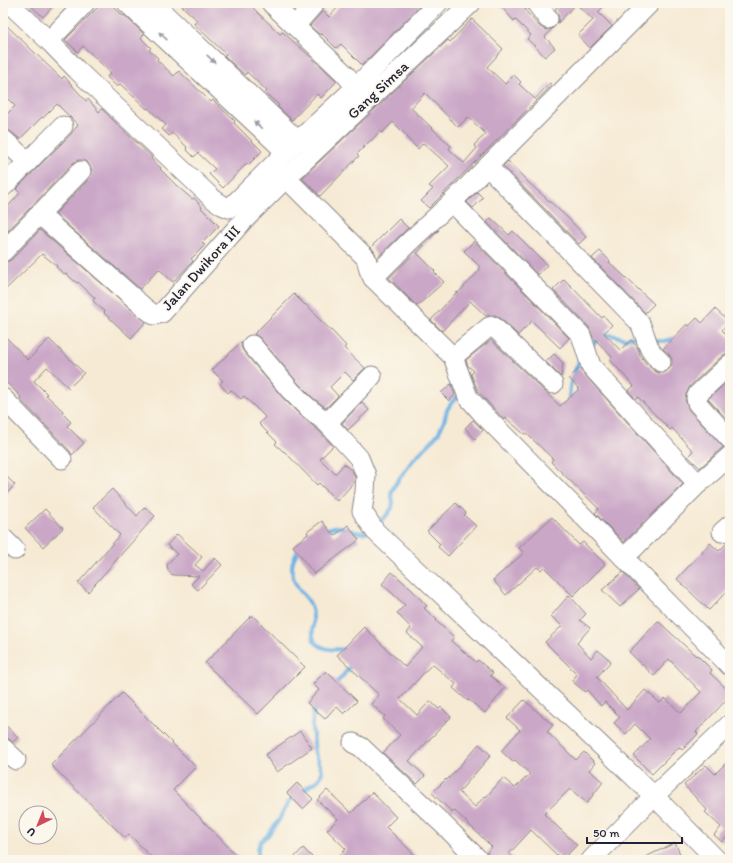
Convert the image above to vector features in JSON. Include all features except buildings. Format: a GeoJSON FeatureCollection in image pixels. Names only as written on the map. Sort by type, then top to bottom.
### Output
{"type":"FeatureCollection","features":[{"type":"Feature","properties":{"kind":"street"},"geometry":{"type":"LineString","coordinates":[[9,3],[77,70],[213,199],[229,208],[356,87],[438,3]]}},
{"type":"Feature","properties":{"kind":"street"},"geometry":{"type":"LineString","coordinates":[[49,41],[85,3]]}},
{"type":"Feature","properties":{"kind":"street"},"geometry":{"type":"LineString","coordinates":[[128,3],[292,147]]}},
{"type":"Feature","properties":{"kind":"street"},"geometry":{"type":"LineString","coordinates":[[153,3],[292,147]]}},
{"type":"Feature","properties":{"kind":"street"},"geometry":{"type":"LineString","coordinates":[[271,3],[345,74],[356,87]]}},
{"type":"Feature","properties":{"kind":"street"},"geometry":{"type":"LineString","coordinates":[[295,26],[315,3]]}},
{"type":"Feature","properties":{"kind":"street","name":"Gang Simsa"},"geometry":{"type":"LineString","coordinates":[[286,178],[471,3]]}},
{"type":"Feature","properties":{"kind":"street"},"geometry":{"type":"LineString","coordinates":[[536,3],[548,19]]}},
{"type":"Feature","properties":{"kind":"street"},"geometry":{"type":"LineString","coordinates":[[373,278],[488,167],[650,3]]}},
{"type":"Feature","properties":{"kind":"street"},"geometry":{"type":"LineString","coordinates":[[3,187],[63,126]]}},
{"type":"Feature","properties":{"kind":"street"},"geometry":{"type":"LineString","coordinates":[[3,139],[28,162]]}},
{"type":"Feature","properties":{"kind":"street"},"geometry":{"type":"LineString","coordinates":[[488,167],[639,322],[643,328],[652,353],[660,362]]}},
{"type":"Feature","properties":{"kind":"street"},"geometry":{"type":"LineString","coordinates":[[3,252],[81,170]]}},
{"type":"Feature","properties":{"kind":"street"},"geometry":{"type":"LineString","coordinates":[[286,178],[366,258],[373,278],[455,363],[468,397],[482,413],[730,666]]}},
{"type":"Feature","properties":{"kind":"street","name":"Jalan Dwikora III"},"geometry":{"type":"LineString","coordinates":[[39,214],[154,315],[162,313],[170,305],[242,222],[286,178]]}},
{"type":"Feature","properties":{"kind":"street"},"geometry":{"type":"LineString","coordinates":[[452,202],[581,335],[591,366],[698,484]]}},
{"type":"Feature","properties":{"kind":"street"},"geometry":{"type":"LineString","coordinates":[[455,363],[489,326],[493,326],[554,384]]}},
{"type":"Feature","properties":{"kind":"street"},"geometry":{"type":"LineString","coordinates":[[252,345],[291,391],[306,406],[327,423],[359,458],[366,475],[362,511],[375,531],[654,796],[717,860]]}},
{"type":"Feature","properties":{"kind":"street"},"geometry":{"type":"LineString","coordinates":[[730,364],[698,394],[696,398],[697,403],[730,439]]}},
{"type":"Feature","properties":{"kind":"street"},"geometry":{"type":"LineString","coordinates":[[327,423],[372,376]]}},
{"type":"Feature","properties":{"kind":"street"},"geometry":{"type":"LineString","coordinates":[[3,398],[62,459]]}},
{"type":"Feature","properties":{"kind":"street"},"geometry":{"type":"LineString","coordinates":[[624,558],[698,484],[730,456]]}},
{"type":"Feature","properties":{"kind":"street"},"geometry":{"type":"LineString","coordinates":[[591,860],[654,796],[730,724]]}},
{"type":"Feature","properties":{"kind":"street"},"geometry":{"type":"LineString","coordinates":[[353,743],[361,747],[479,860]]}},
{"type":"Feature","properties":{"kind":"waterway"},"geometry":{"type":"LineString","coordinates":[[591,347],[602,334],[625,339],[630,337],[640,338]]}},
{"type":"Feature","properties":{"kind":"waterway"},"geometry":{"type":"LineString","coordinates":[[652,341],[664,341],[677,338]]}},
{"type":"Feature","properties":{"kind":"waterway"},"geometry":{"type":"LineString","coordinates":[[569,402],[572,379],[581,357]]}},
{"type":"Feature","properties":{"kind":"waterway"},"geometry":{"type":"LineString","coordinates":[[377,524],[392,508],[393,502],[391,493],[396,483],[413,460],[439,432],[447,410],[452,402],[461,393]]}},
{"type":"Feature","properties":{"kind":"waterway"},"geometry":{"type":"LineString","coordinates":[[324,531],[333,527],[360,533],[369,531]]}},
{"type":"Feature","properties":{"kind":"waterway"},"geometry":{"type":"LineString","coordinates":[[300,549],[296,553],[292,563],[292,574],[296,584],[308,600],[312,609],[314,641],[320,646],[328,649],[348,650]]}},
{"type":"Feature","properties":{"kind":"waterway"},"geometry":{"type":"LineString","coordinates":[[334,685],[352,664]]}},
{"type":"Feature","properties":{"kind":"waterway"},"geometry":{"type":"LineString","coordinates":[[258,860],[258,848],[261,841],[268,835],[279,820],[288,803],[297,794],[317,781],[321,776],[322,770],[315,753],[312,725],[313,713],[316,707]]}}]}
